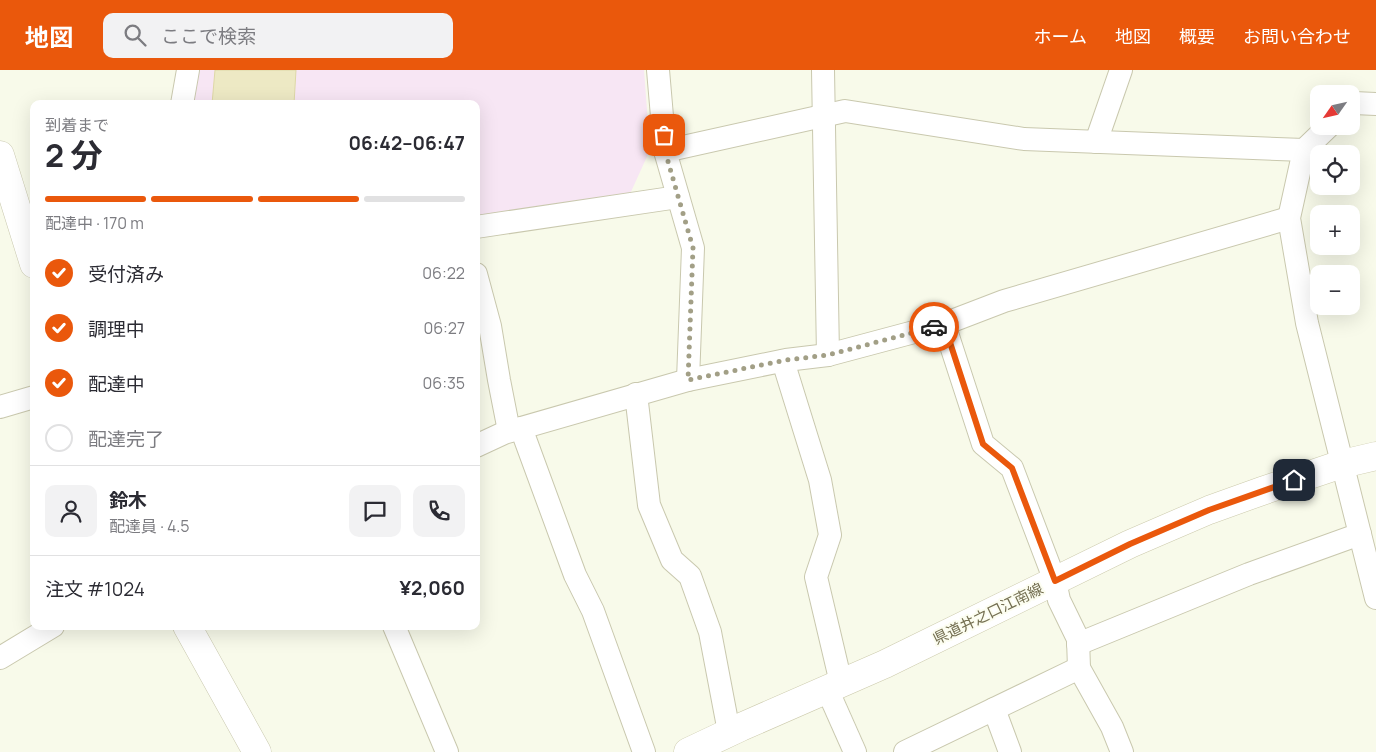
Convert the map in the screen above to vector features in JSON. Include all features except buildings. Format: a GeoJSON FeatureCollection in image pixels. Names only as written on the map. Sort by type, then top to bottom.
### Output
{"type":"FeatureCollection","features":[{"type":"Feature","properties":{"kind":"main road"},"geometry":{"type":"LineString","coordinates":[[0,155],[30,251]]}},
{"type":"Feature","properties":{"kind":"main road","name":"県道井之口江南線"},"geometry":{"type":"LineString","coordinates":[[688,752],[729,732],[885,664],[1130,544],[1209,510],[1342,464],[1376,456]]}},
{"type":"Feature","properties":{"kind":"main road"},"geometry":{"type":"LineString","coordinates":[[189,630],[257,752]]}},
{"type":"Feature","properties":{"kind":"street"},"geometry":{"type":"LineString","coordinates":[[183,100],[188,70]]}},
{"type":"Feature","properties":{"kind":"street"},"geometry":{"type":"LineString","coordinates":[[658,70],[665,151],[693,248],[688,380]]}},
{"type":"Feature","properties":{"kind":"street"},"geometry":{"type":"LineString","coordinates":[[823,70],[828,355]]}},
{"type":"Feature","properties":{"kind":"street"},"geometry":{"type":"LineString","coordinates":[[1096,142],[1122,70]]}},
{"type":"Feature","properties":{"kind":"street"},"geometry":{"type":"LineString","coordinates":[[1360,103],[1376,104]]}},
{"type":"Feature","properties":{"kind":"street"},"geometry":{"type":"LineString","coordinates":[[665,151],[845,111],[1024,139],[1304,150]]}},
{"type":"Feature","properties":{"kind":"street"},"geometry":{"type":"LineString","coordinates":[[1320,135],[1304,150],[1289,218],[1307,323],[1376,598]]}},
{"type":"Feature","properties":{"kind":"street"},"geometry":{"type":"LineString","coordinates":[[480,226],[678,197]]}},
{"type":"Feature","properties":{"kind":"street"},"geometry":{"type":"LineString","coordinates":[[480,444],[515,430],[688,380],[783,361],[828,355],[944,324],[1004,302],[1289,218]]}},
{"type":"Feature","properties":{"kind":"street"},"geometry":{"type":"LineString","coordinates":[[480,289],[490,326],[499,380],[515,430],[593,612],[644,752]]}},
{"type":"Feature","properties":{"kind":"street"},"geometry":{"type":"LineString","coordinates":[[944,324],[983,444],[1012,468],[1055,581],[1059,600],[1078,639],[1078,668],[1112,727],[1122,752]]}},
{"type":"Feature","properties":{"kind":"street"},"geometry":{"type":"LineString","coordinates":[[783,361],[820,480],[830,535],[816,577],[834,686],[855,752]]}},
{"type":"Feature","properties":{"kind":"street"},"geometry":{"type":"LineString","coordinates":[[636,394],[649,505],[672,560],[690,576],[710,632],[729,732]]}},
{"type":"Feature","properties":{"kind":"street"},"geometry":{"type":"LineString","coordinates":[[0,407],[30,398]]}},
{"type":"Feature","properties":{"kind":"street"},"geometry":{"type":"LineString","coordinates":[[1078,644],[1249,574],[1360,534]]}},
{"type":"Feature","properties":{"kind":"street"},"geometry":{"type":"LineString","coordinates":[[0,658],[46,630]]}},
{"type":"Feature","properties":{"kind":"street"},"geometry":{"type":"LineString","coordinates":[[396,630],[448,752]]}},
{"type":"Feature","properties":{"kind":"street"},"geometry":{"type":"LineString","coordinates":[[905,752],[1078,668]]}},
{"type":"Feature","properties":{"kind":"street"},"geometry":{"type":"LineString","coordinates":[[994,709],[1010,752]]}},
{"type":"Feature","properties":{"kind":"shaded area"},"geometry":{"type":"Polygon","coordinates":[[[198,70],[644,70],[650,150],[630,194],[480,216],[480,100],[194,100],[198,70]]]}},
{"type":"Feature","properties":{"kind":"way so far"},"geometry":{"type":"LineString","coordinates":[[664,135],[665,151],[693,248],[688,380],[786,360],[828,355],[934,327]]}},
{"type":"Feature","properties":{"kind":"route"},"geometry":{"type":"LineString","coordinates":[[934,327],[944,324],[983,444],[1012,468],[1055,581],[1130,544],[1209,510],[1294,480]]}}]}
